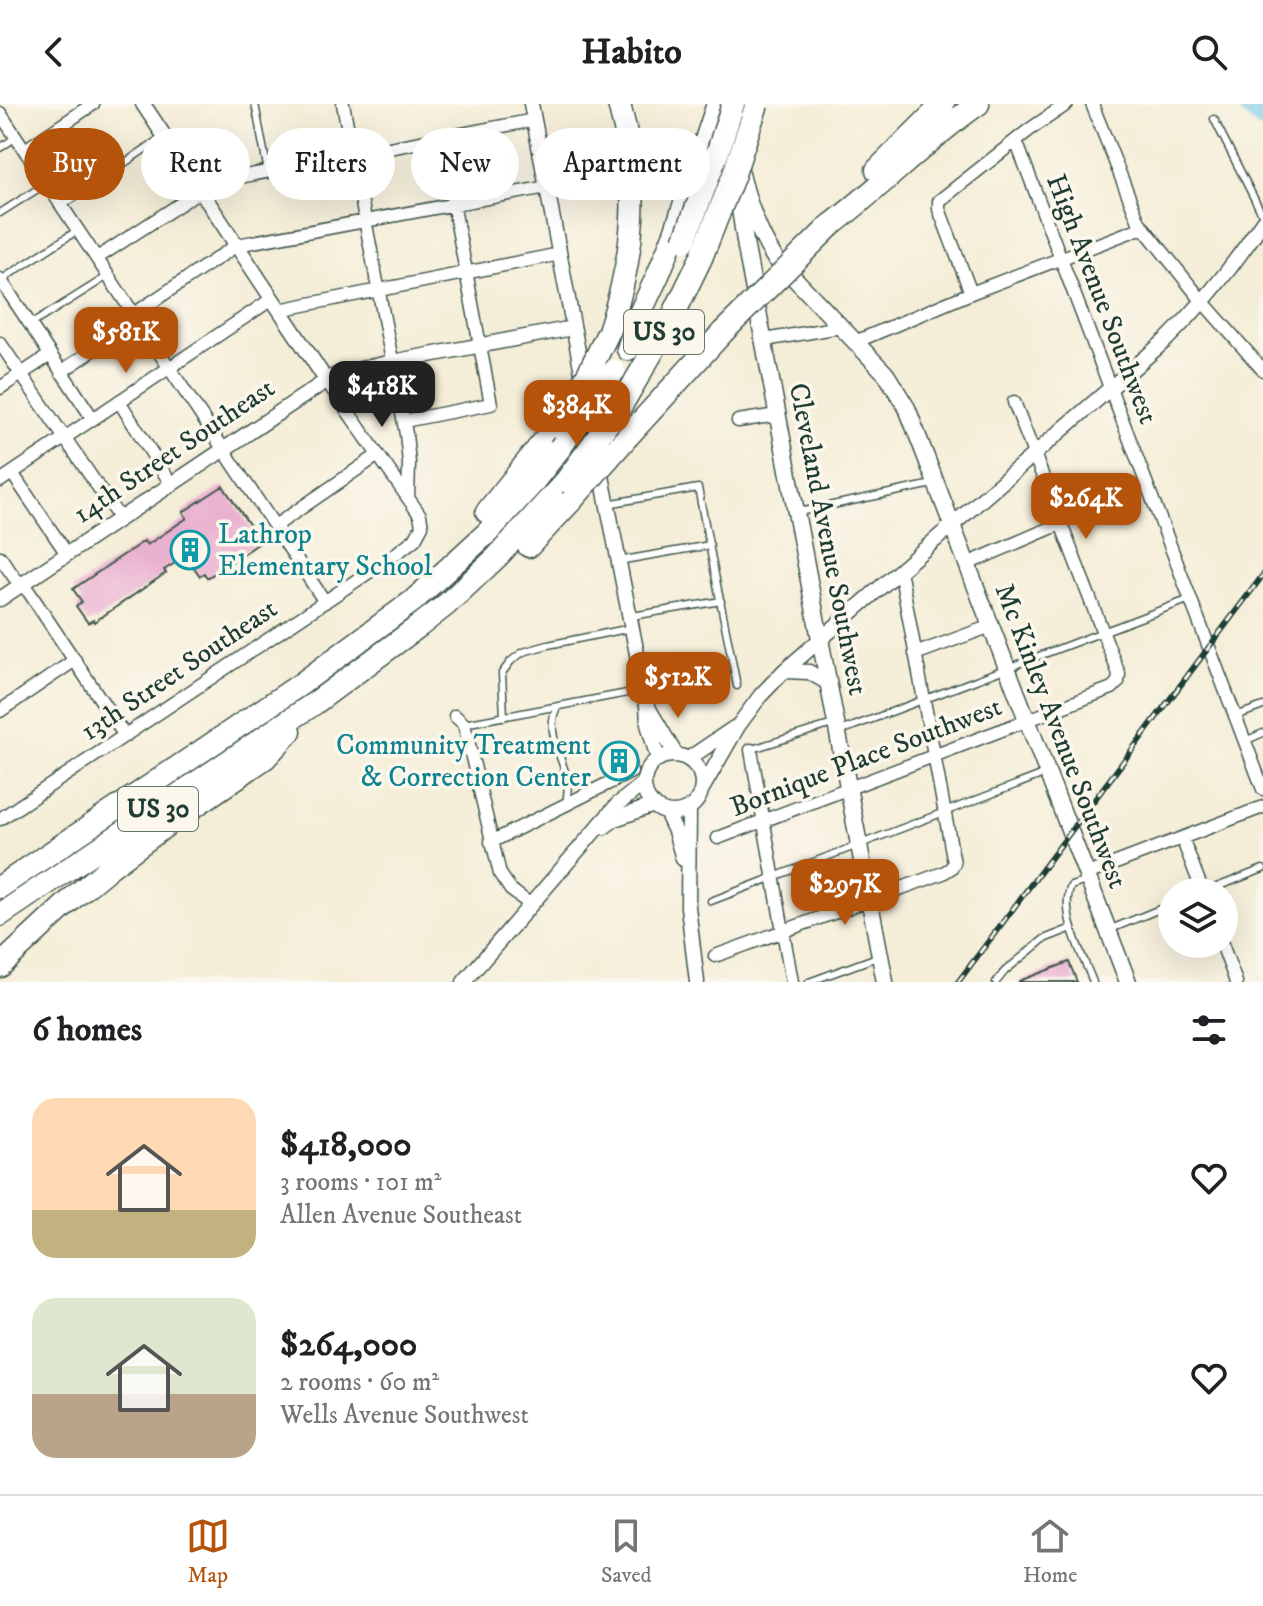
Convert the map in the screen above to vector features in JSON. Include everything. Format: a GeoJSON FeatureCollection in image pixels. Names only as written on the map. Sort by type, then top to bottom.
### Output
{"type":"FeatureCollection","features":[{"type":"Feature","properties":{"kind":"highway"},"geometry":{"type":"LineString","coordinates":[[558,437],[609,331],[628,262],[633,210],[631,160],[619,104]]}},
{"type":"Feature","properties":{"kind":"highway"},"geometry":{"type":"LineString","coordinates":[[680,237],[718,104]]}},
{"type":"Feature","properties":{"kind":"highway","name":"US 30"},"geometry":{"type":"LineString","coordinates":[[0,887],[301,684],[384,624],[439,579],[510,509],[558,437],[579,423],[654,304],[718,151],[733,104]]}},
{"type":"Feature","properties":{"kind":"highway","name":"US 30"},"geometry":{"type":"LineString","coordinates":[[1,915],[315,703],[419,626],[569,491],[665,331],[701,258],[757,104]]}},
{"type":"Feature","properties":{"kind":"highway"},"geometry":{"type":"LineString","coordinates":[[830,226],[858,189],[943,104]]}},
{"type":"Feature","properties":{"kind":"highway"},"geometry":{"type":"LineString","coordinates":[[569,491],[628,436],[723,332],[830,226],[954,120],[978,104]]}},
{"type":"Feature","properties":{"kind":"highway"},"geometry":{"type":"LineString","coordinates":[[0,966],[110,867],[265,758],[315,703]]}},
{"type":"Feature","properties":{"kind":"main road","name":"Cleveland Avenue Southwest"},"geometry":{"type":"LineString","coordinates":[[725,104],[740,210],[777,415],[885,982]]}},
{"type":"Feature","properties":{"kind":"main road","name":"Mc Kinley Avenue Southwest"},"geometry":{"type":"LineString","coordinates":[[731,135],[745,191],[762,238],[774,257],[886,374],[900,394],[1128,982]]}},
{"type":"Feature","properties":{"kind":"street"},"geometry":{"type":"LineString","coordinates":[[58,128],[93,104]]}},
{"type":"Feature","properties":{"kind":"street"},"geometry":{"type":"LineString","coordinates":[[343,104],[348,128]]}},
{"type":"Feature","properties":{"kind":"street"},"geometry":{"type":"LineString","coordinates":[[531,104],[536,128]]}},
{"type":"Feature","properties":{"kind":"street"},"geometry":{"type":"LineString","coordinates":[[971,293],[939,209],[939,201],[1067,104]]}},
{"type":"Feature","properties":{"kind":"street"},"geometry":{"type":"LineString","coordinates":[[1092,104],[1143,227],[1263,370]]}},
{"type":"Feature","properties":{"kind":"street"},"geometry":{"type":"LineString","coordinates":[[148,107],[160,128]]}},
{"type":"Feature","properties":{"kind":"street"},"geometry":{"type":"LineString","coordinates":[[0,113],[24,149]]}},
{"type":"Feature","properties":{"kind":"street"},"geometry":{"type":"LineString","coordinates":[[495,128],[534,120]]}},
{"type":"Feature","properties":{"kind":"street","name":"High Avenue Southwest"},"geometry":{"type":"LineString","coordinates":[[1016,141],[1263,789]]}},
{"type":"Feature","properties":{"kind":"street"},"geometry":{"type":"LineString","coordinates":[[61,372],[237,245],[535,189]]}},
{"type":"Feature","properties":{"kind":"street"},"geometry":{"type":"LineString","coordinates":[[58,200],[325,602]]}},
{"type":"Feature","properties":{"kind":"street"},"geometry":{"type":"LineString","coordinates":[[97,258],[186,200]]}},
{"type":"Feature","properties":{"kind":"street"},"geometry":{"type":"LineString","coordinates":[[206,200],[408,498]]}},
{"type":"Feature","properties":{"kind":"street"},"geometry":{"type":"LineString","coordinates":[[361,200],[404,421],[409,459],[408,498]]}},
{"type":"Feature","properties":{"kind":"street"},"geometry":{"type":"LineString","coordinates":[[404,421],[491,404],[453,200]]}},
{"type":"Feature","properties":{"kind":"street"},"geometry":{"type":"LineString","coordinates":[[550,200],[648,724],[658,759]]}},
{"type":"Feature","properties":{"kind":"street"},"geometry":{"type":"LineString","coordinates":[[590,836],[615,819],[660,809],[675,813],[689,809],[699,798],[738,726],[784,671],[1167,339],[1203,302],[1246,248],[1263,219]]}},
{"type":"Feature","properties":{"kind":"street"},"geometry":{"type":"LineString","coordinates":[[855,342],[971,293],[1143,227]]}},
{"type":"Feature","properties":{"kind":"street"},"geometry":{"type":"LineString","coordinates":[[0,481],[169,368],[275,304],[378,289],[560,254]]}},
{"type":"Feature","properties":{"kind":"street"},"geometry":{"type":"LineString","coordinates":[[2,281],[93,419]]}},
{"type":"Feature","properties":{"kind":"street"},"geometry":{"type":"LineString","coordinates":[[765,340],[840,327]]}},
{"type":"Feature","properties":{"kind":"street","name":"14th Street Southeast"},"geometry":{"type":"LineString","coordinates":[[0,599],[326,380],[341,373],[392,362],[573,328]]}},
{"type":"Feature","properties":{"kind":"street"},"geometry":{"type":"LineString","coordinates":[[0,343],[120,519]]}},
{"type":"Feature","properties":{"kind":"street"},"geometry":{"type":"LineString","coordinates":[[0,388],[50,355]]}},
{"type":"Feature","properties":{"kind":"street"},"geometry":{"type":"LineString","coordinates":[[119,401],[171,484]]}},
{"type":"Feature","properties":{"kind":"street"},"geometry":{"type":"LineString","coordinates":[[1014,402],[1102,632]]}},
{"type":"Feature","properties":{"kind":"street"},"geometry":{"type":"LineString","coordinates":[[738,421],[777,415]]}},
{"type":"Feature","properties":{"kind":"street"},"geometry":{"type":"LineString","coordinates":[[275,526],[378,455]]}},
{"type":"Feature","properties":{"kind":"street"},"geometry":{"type":"LineString","coordinates":[[12,473],[67,554]]}},
{"type":"Feature","properties":{"kind":"street","name":"13th Street Southeast"},"geometry":{"type":"LineString","coordinates":[[0,819],[405,548],[421,530],[421,517],[408,498]]}},
{"type":"Feature","properties":{"kind":"street"},"geometry":{"type":"LineString","coordinates":[[967,564],[1060,524]]}},
{"type":"Feature","properties":{"kind":"street"},"geometry":{"type":"LineString","coordinates":[[0,557],[29,592],[125,736]]}},
{"type":"Feature","properties":{"kind":"street"},"geometry":{"type":"LineString","coordinates":[[715,956],[943,873],[952,867],[954,859],[900,570]]}},
{"type":"Feature","properties":{"kind":"street"},"geometry":{"type":"LineString","coordinates":[[915,654],[991,626]]}},
{"type":"Feature","properties":{"kind":"street","name":"Bornique Place Southwest"},"geometry":{"type":"LineString","coordinates":[[718,838],[1112,688],[1118,682],[1119,674],[1102,632]]}},
{"type":"Feature","properties":{"kind":"street"},"geometry":{"type":"LineString","coordinates":[[0,711],[75,660]]}},
{"type":"Feature","properties":{"kind":"street"},"geometry":{"type":"LineString","coordinates":[[784,671],[809,672],[828,683]]}},
{"type":"Feature","properties":{"kind":"street"},"geometry":{"type":"LineString","coordinates":[[645,698],[682,757],[699,770],[702,789]]}},
{"type":"Feature","properties":{"kind":"street"},"geometry":{"type":"LineString","coordinates":[[460,720],[499,871],[505,884],[531,905]]}},
{"type":"Feature","properties":{"kind":"street"},"geometry":{"type":"LineString","coordinates":[[687,874],[675,831],[645,793],[646,773],[658,759],[667,755],[682,757],[738,726]]}},
{"type":"Feature","properties":{"kind":"street"},"geometry":{"type":"LineString","coordinates":[[751,750],[792,982]]}},
{"type":"Feature","properties":{"kind":"street"},"geometry":{"type":"LineString","coordinates":[[491,842],[631,772]]}},
{"type":"Feature","properties":{"kind":"street"},"geometry":{"type":"LineString","coordinates":[[464,982],[617,805],[644,783]]}},
{"type":"Feature","properties":{"kind":"street"},"geometry":{"type":"LineString","coordinates":[[1088,877],[1263,807]]}},
{"type":"Feature","properties":{"kind":"street"},"geometry":{"type":"LineString","coordinates":[[689,809],[687,874],[697,982]]}},
{"type":"Feature","properties":{"kind":"street"},"geometry":{"type":"LineString","coordinates":[[1182,838],[1198,878]]}},
{"type":"Feature","properties":{"kind":"street"},"geometry":{"type":"LineString","coordinates":[[1227,958],[1236,982]]}},
{"type":"Feature","properties":{"kind":"lane"},"geometry":{"type":"LineString","coordinates":[[255,104],[266,162]]}},
{"type":"Feature","properties":{"kind":"lane"},"geometry":{"type":"LineString","coordinates":[[1214,119],[1263,219]]}},
{"type":"Feature","properties":{"kind":"lane"},"geometry":{"type":"LineString","coordinates":[[0,148],[16,137]]}},
{"type":"Feature","properties":{"kind":"lane"},"geometry":{"type":"LineString","coordinates":[[62,206],[141,152]]}},
{"type":"Feature","properties":{"kind":"lane"},"geometry":{"type":"LineString","coordinates":[[0,213],[24,198]]}},
{"type":"Feature","properties":{"kind":"lane"},"geometry":{"type":"LineString","coordinates":[[2,281],[78,230]]}},
{"type":"Feature","properties":{"kind":"lane"},"geometry":{"type":"LineString","coordinates":[[30,325],[108,276]]}},
{"type":"Feature","properties":{"kind":"lane"},"geometry":{"type":"LineString","coordinates":[[796,513],[937,483]]}},
{"type":"Feature","properties":{"kind":"lane"},"geometry":{"type":"LineString","coordinates":[[607,504],[698,488],[737,686]]}},
{"type":"Feature","properties":{"kind":"lane"},"geometry":{"type":"LineString","coordinates":[[618,561],[710,545]]}},
{"type":"Feature","properties":{"kind":"lane"},"geometry":{"type":"LineString","coordinates":[[751,750],[924,700],[1190,599]]}},
{"type":"Feature","properties":{"kind":"lane"},"geometry":{"type":"LineString","coordinates":[[504,717],[502,673],[523,652],[721,601]]}},
{"type":"Feature","properties":{"kind":"lane"},"geometry":{"type":"LineString","coordinates":[[460,720],[645,698]]}},
{"type":"Feature","properties":{"kind":"lane"},"geometry":{"type":"LineString","coordinates":[[1235,716],[1263,706]]}},
{"type":"Feature","properties":{"kind":"lane"},"geometry":{"type":"LineString","coordinates":[[557,707],[552,718],[568,784],[566,805]]}},
{"type":"Feature","properties":{"kind":"lane"},"geometry":{"type":"LineString","coordinates":[[1245,741],[1263,733]]}},
{"type":"Feature","properties":{"kind":"lane"},"geometry":{"type":"LineString","coordinates":[[711,901],[1048,773]]}},
{"type":"Feature","properties":{"kind":"lane"},"geometry":{"type":"LineString","coordinates":[[1238,879],[1263,869]]}},
{"type":"Feature","properties":{"kind":"lane"},"geometry":{"type":"LineString","coordinates":[[1088,877],[1071,886],[1066,897],[1072,928],[1093,982]]}},
{"type":"Feature","properties":{"kind":"lane"},"geometry":{"type":"LineString","coordinates":[[1108,930],[1158,910]]}},
{"type":"Feature","properties":{"kind":"lane"},"geometry":{"type":"LineString","coordinates":[[996,982],[1044,939],[1072,928]]}},
{"type":"Feature","properties":{"kind":"lane"},"geometry":{"type":"LineString","coordinates":[[809,982],[880,955]]}},
{"type":"Feature","properties":{"kind":"building","name":"Lathrop Elementary School"},"geometry":{"type":"Polygon","coordinates":[[[223,486],[261,542],[207,578],[204,573],[200,576],[186,556],[164,570],[166,573],[88,623],[76,606],[82,602],[73,589],[144,541],[147,545],[187,518],[183,512],[223,486]]]}},
{"type":"Feature","properties":{"kind":"building","name":"Community Treatment & Correction Center"},"geometry":{"type":"Polygon","coordinates":[[[628,750],[629,755],[634,753],[636,765],[628,764],[605,775],[602,757],[628,750]]]}},
{"type":"Feature","properties":{"kind":"building"},"geometry":{"type":"Polygon","coordinates":[[[1069,962],[1077,982],[1019,982],[1019,981],[1069,962]]]}},
{"type":"Feature","properties":{"kind":"waterway"},"geometry":{"type":"LineString","coordinates":[[1245,104],[1263,119]]}},
{"type":"Feature","properties":{"kind":"railway"},"geometry":{"type":"LineString","coordinates":[[958,982],[1263,575]]}},
{"type":"Feature","properties":{"kind":"place","name":"Lathrop Elementary School"},"geometry":{"type":"Point","coordinates":[190,550]}},
{"type":"Feature","properties":{"kind":"place","name":"Community Treatment & Correction Center"},"geometry":{"type":"Point","coordinates":[619,761]}}]}
